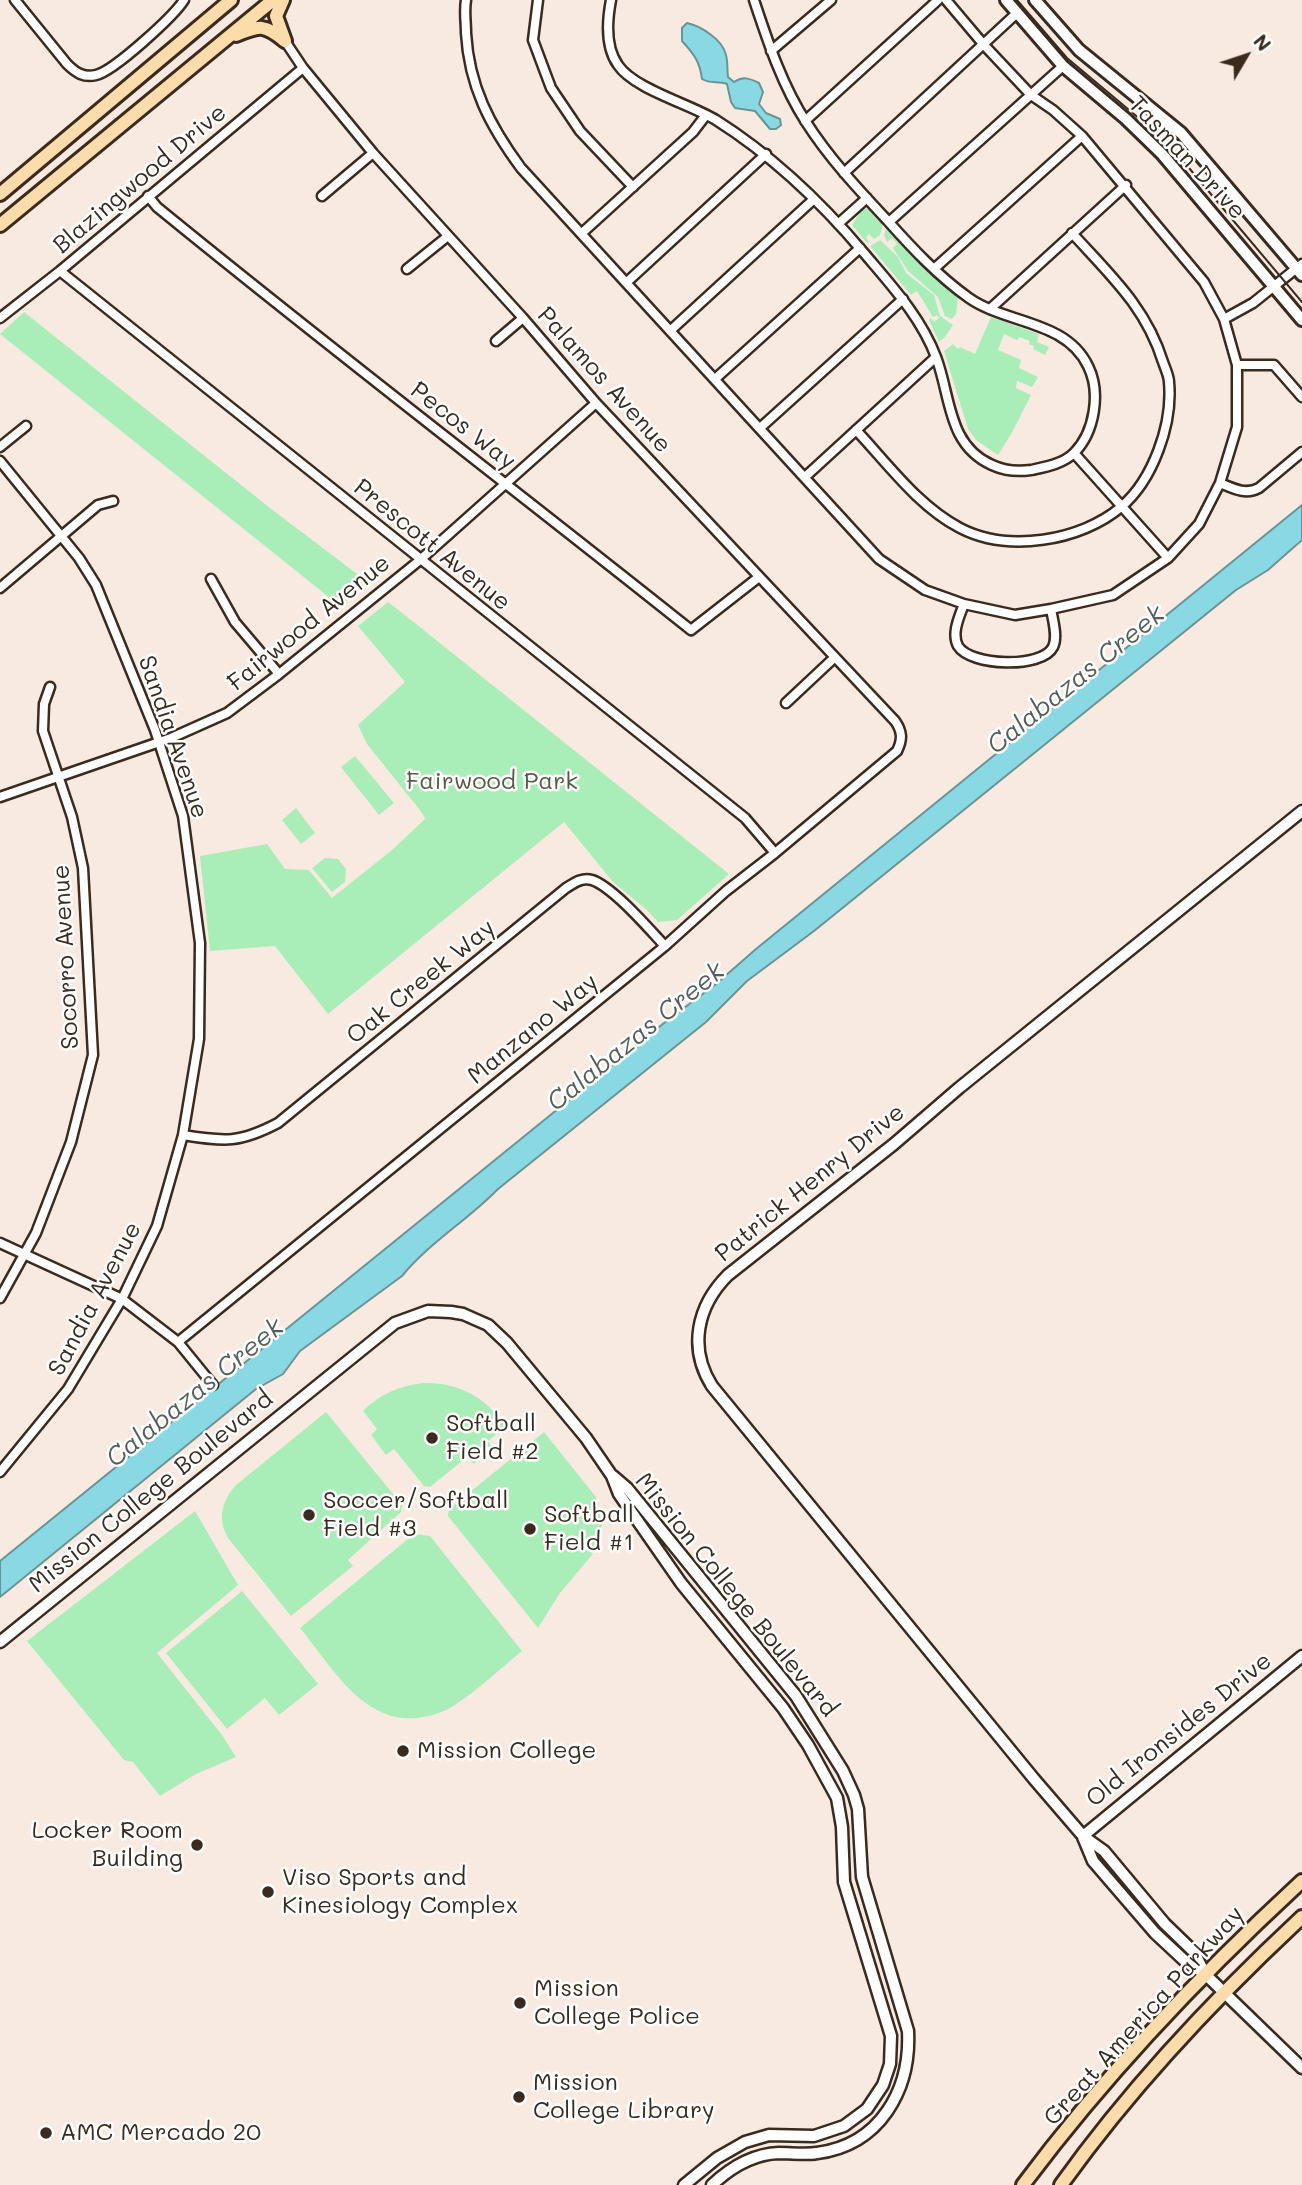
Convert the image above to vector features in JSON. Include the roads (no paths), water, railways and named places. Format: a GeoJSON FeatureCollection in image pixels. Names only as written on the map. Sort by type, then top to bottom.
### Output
{"type":"FeatureCollection","features":[{"type":"Feature","properties":{"kind":"main road"},"geometry":{"type":"LineString","coordinates":[[207,20],[222,0]]}},
{"type":"Feature","properties":{"kind":"main road"},"geometry":{"type":"LineString","coordinates":[[0,194],[231,0]]}},
{"type":"Feature","properties":{"kind":"main road"},"geometry":{"type":"LineString","coordinates":[[0,225],[273,0]]}},
{"type":"Feature","properties":{"kind":"main road"},"geometry":{"type":"LineString","coordinates":[[283,0],[276,16],[285,41]]}},
{"type":"Feature","properties":{"kind":"main road","name":"Tasman Drive"},"geometry":{"type":"LineString","coordinates":[[1006,0],[1063,66],[1126,119],[1162,154],[1302,320]]}},
{"type":"Feature","properties":{"kind":"main road","name":"Tasman Drive"},"geometry":{"type":"LineString","coordinates":[[1035,0],[1079,50],[1181,133],[1300,269]]}},
{"type":"Feature","properties":{"kind":"main road"},"geometry":{"type":"LineString","coordinates":[[224,40],[257,26],[272,31],[285,41]]}},
{"type":"Feature","properties":{"kind":"main road","name":"Great America Parkway"},"geometry":{"type":"LineString","coordinates":[[1023,2185],[1104,2085],[1205,1974],[1302,1881]]}},
{"type":"Feature","properties":{"kind":"main road","name":"Great America Parkway"},"geometry":{"type":"LineString","coordinates":[[1061,2185],[1147,2076],[1223,1993],[1302,1917]]}},
{"type":"Feature","properties":{"kind":"street"},"geometry":{"type":"LineString","coordinates":[[15,0],[67,64],[86,77],[99,75],[113,66],[169,19],[184,0]]}},
{"type":"Feature","properties":{"kind":"street"},"geometry":{"type":"LineString","coordinates":[[466,0],[467,55],[471,74],[498,137],[521,168],[879,559],[925,590],[964,604],[1015,615],[1113,595],[1168,558],[1199,524],[1220,483],[1237,427],[1237,365],[1224,319],[1204,282],[1126,185],[1082,136],[1031,95],[946,0]]}},
{"type":"Feature","properties":{"kind":"street"},"geometry":{"type":"LineString","coordinates":[[538,0],[533,40],[551,89],[580,131],[633,187]]}},
{"type":"Feature","properties":{"kind":"street"},"geometry":{"type":"LineString","coordinates":[[611,0],[608,18],[610,45],[616,63],[629,77],[706,115],[766,154],[838,224],[903,299],[936,357],[955,425],[965,445],[982,461],[1004,470],[1023,471],[1057,464],[1074,453],[1091,425],[1094,408],[1095,390],[1088,366],[1060,335],[970,299],[922,258],[844,173],[805,121],[771,51],[754,0]]}},
{"type":"Feature","properties":{"kind":"street"},"geometry":{"type":"LineString","coordinates":[[771,51],[831,0]]}},
{"type":"Feature","properties":{"kind":"street"},"geometry":{"type":"LineString","coordinates":[[805,121],[938,0]]}},
{"type":"Feature","properties":{"kind":"street"},"geometry":{"type":"LineString","coordinates":[[844,173],[1017,13]]}},
{"type":"Feature","properties":{"kind":"street","name":"Palamos Avenue"},"geometry":{"type":"LineString","coordinates":[[285,41],[303,68],[373,153],[596,402],[895,721],[901,737]]}},
{"type":"Feature","properties":{"kind":"street"},"geometry":{"type":"LineString","coordinates":[[889,222],[1063,66]]}},
{"type":"Feature","properties":{"kind":"street","name":"Blazingwood Drive"},"geometry":{"type":"LineString","coordinates":[[0,318],[303,68]]}},
{"type":"Feature","properties":{"kind":"street"},"geometry":{"type":"LineString","coordinates":[[582,233],[693,132],[706,115]]}},
{"type":"Feature","properties":{"kind":"street"},"geometry":{"type":"LineString","coordinates":[[934,268],[1082,136]]}},
{"type":"Feature","properties":{"kind":"street"},"geometry":{"type":"LineString","coordinates":[[322,196],[373,153]]}},
{"type":"Feature","properties":{"kind":"street"},"geometry":{"type":"LineString","coordinates":[[627,282],[766,154]]}},
{"type":"Feature","properties":{"kind":"street"},"geometry":{"type":"LineString","coordinates":[[990,309],[1126,185]]}},
{"type":"Feature","properties":{"kind":"street","name":"Pecos Way"},"geometry":{"type":"LineString","coordinates":[[148,196],[157,207],[300,324],[691,630],[759,577]]}},
{"type":"Feature","properties":{"kind":"street"},"geometry":{"type":"LineString","coordinates":[[838,224],[867,198]]}},
{"type":"Feature","properties":{"kind":"street"},"geometry":{"type":"LineString","coordinates":[[671,330],[814,199]]}},
{"type":"Feature","properties":{"kind":"street"},"geometry":{"type":"LineString","coordinates":[[856,430],[926,505],[962,529],[984,536],[1007,540],[1056,537],[1097,522],[1122,506],[1150,471],[1167,430],[1169,382],[1156,337],[1135,303],[1072,233]]}},
{"type":"Feature","properties":{"kind":"street"},"geometry":{"type":"LineString","coordinates":[[407,269],[448,236]]}},
{"type":"Feature","properties":{"kind":"street"},"geometry":{"type":"LineString","coordinates":[[715,379],[860,248]]}},
{"type":"Feature","properties":{"kind":"street"},"geometry":{"type":"LineString","coordinates":[[1224,319],[1244,310],[1300,269]]}},
{"type":"Feature","properties":{"kind":"street","name":"Prescott Avenue"},"geometry":{"type":"LineString","coordinates":[[60,271],[745,818],[775,853]]}},
{"type":"Feature","properties":{"kind":"street"},"geometry":{"type":"LineString","coordinates":[[760,428],[903,299]]}},
{"type":"Feature","properties":{"kind":"street"},"geometry":{"type":"LineString","coordinates":[[496,341],[523,318]]}},
{"type":"Feature","properties":{"kind":"street"},"geometry":{"type":"LineString","coordinates":[[805,477],[936,357]]}},
{"type":"Feature","properties":{"kind":"street"},"geometry":{"type":"LineString","coordinates":[[1237,365],[1274,365],[1302,397]]}},
{"type":"Feature","properties":{"kind":"street","name":"Fairwood Avenue"},"geometry":{"type":"LineString","coordinates":[[0,797],[160,742],[216,719],[279,674],[420,560],[596,402]]}},
{"type":"Feature","properties":{"kind":"street"},"geometry":{"type":"LineString","coordinates":[[0,447],[26,426]]}},
{"type":"Feature","properties":{"kind":"street"},"geometry":{"type":"LineString","coordinates":[[1220,483],[1244,492],[1252,492],[1302,452]]}},
{"type":"Feature","properties":{"kind":"street"},"geometry":{"type":"LineString","coordinates":[[1074,453],[1168,558]]}},
{"type":"Feature","properties":{"kind":"street","name":"Sandia Avenue"},"geometry":{"type":"LineString","coordinates":[[0,461],[79,558],[96,586],[160,742],[183,816],[200,943],[198,1039],[183,1135],[157,1226],[122,1300],[68,1389],[0,1472]]}},
{"type":"Feature","properties":{"kind":"street"},"geometry":{"type":"LineString","coordinates":[[0,588],[98,505],[113,501]]}},
{"type":"Feature","properties":{"kind":"street"},"geometry":{"type":"LineString","coordinates":[[211,579],[235,622],[279,674]]}},
{"type":"Feature","properties":{"kind":"street"},"geometry":{"type":"LineString","coordinates":[[964,604],[955,637],[958,645],[974,657],[990,661],[1040,659],[1048,654],[1055,639],[1051,609]]}},
{"type":"Feature","properties":{"kind":"street"},"geometry":{"type":"LineString","coordinates":[[786,703],[834,658]]}},
{"type":"Feature","properties":{"kind":"street","name":"Socorro Avenue"},"geometry":{"type":"LineString","coordinates":[[0,1298],[36,1233],[71,1142],[93,1055],[83,868],[72,817],[43,731],[44,704],[50,687]]}},
{"type":"Feature","properties":{"kind":"street","name":"Manzano Way"},"geometry":{"type":"LineString","coordinates":[[178,1342],[665,946],[726,891],[897,751],[901,737]]}},
{"type":"Feature","properties":{"kind":"street","name":"Patrick Henry Drive"},"geometry":{"type":"LineString","coordinates":[[1302,811],[894,1144],[742,1263],[720,1283],[701,1313],[698,1348],[712,1387],[1083,1836],[1104,1852],[1159,1917],[1194,1952],[1205,1974],[1302,2068]]}},
{"type":"Feature","properties":{"kind":"street","name":"Oak Creek Way"},"geometry":{"type":"LineString","coordinates":[[183,1135],[211,1140],[244,1139],[278,1123],[566,888],[580,880],[592,880],[620,900],[665,946]]}},
{"type":"Feature","properties":{"kind":"street"},"geometry":{"type":"LineString","coordinates":[[0,1243],[122,1300],[178,1342],[213,1385]]}},
{"type":"Feature","properties":{"kind":"street","name":"Mission College Boulevard"},"geometry":{"type":"LineString","coordinates":[[0,1642],[386,1329],[403,1318],[439,1311],[463,1314],[488,1325],[499,1334],[586,1438],[612,1476],[619,1494],[660,1554],[797,1727],[832,1788],[841,1811],[844,1882],[891,2036],[890,2064],[883,2085],[867,2109],[856,2119],[830,2133],[814,2136],[769,2135],[745,2142],[717,2158],[684,2185]]}},
{"type":"Feature","properties":{"kind":"street","name":"Mission College Boulevard"},"geometry":{"type":"LineString","coordinates":[[612,1476],[627,1488],[796,1696],[836,1758],[854,1795],[859,1819],[862,1877],[908,2031],[909,2056],[902,2085],[887,2111],[866,2133],[844,2146],[817,2153],[758,2156],[736,2166],[712,2185]]}},
{"type":"Feature","properties":{"kind":"street","name":"Old Ironsides Drive"},"geometry":{"type":"LineString","coordinates":[[1083,1836],[1302,1656]]}},
{"type":"Feature","properties":{"kind":"water"},"geometry":{"type":"Polygon","coordinates":[[[687,23],[705,30],[721,44],[727,58],[728,77],[734,82],[746,78],[759,83],[763,92],[759,104],[766,113],[780,119],[781,125],[770,129],[755,111],[735,108],[727,84],[702,79],[696,58],[682,41],[682,28],[687,23]]]}},
{"type":"Feature","properties":{"kind":"water"},"geometry":{"type":"Polygon","coordinates":[[[1302,505],[1302,540],[1268,570],[1236,590],[814,931],[747,981],[706,1022],[498,1189],[425,1252],[402,1276],[300,1351],[283,1374],[256,1389],[0,1597],[0,1561],[664,1023],[716,984],[1302,505]]]}},
{"type":"Feature","properties":{"kind":"tram line"},"geometry":{"type":"LineString","coordinates":[[1017,0],[1067,58],[1153,130],[1178,155],[1302,302]]}},
{"type":"Feature","properties":{"kind":"place","name":"Softball Field #2"},"geometry":{"type":"Point","coordinates":[432,1438]}},
{"type":"Feature","properties":{"kind":"place","name":"Soccer/Softball Field #3"},"geometry":{"type":"Point","coordinates":[309,1515]}},
{"type":"Feature","properties":{"kind":"place","name":"Softball Field #1"},"geometry":{"type":"Point","coordinates":[530,1529]}},
{"type":"Feature","properties":{"kind":"place","name":"Mission College"},"geometry":{"type":"Point","coordinates":[403,1751]}},
{"type":"Feature","properties":{"kind":"place","name":"Locker Room Building"},"geometry":{"type":"Point","coordinates":[197,1845]}},
{"type":"Feature","properties":{"kind":"place","name":"Viso Sports and Kinesiology Complex"},"geometry":{"type":"Point","coordinates":[268,1892]}},
{"type":"Feature","properties":{"kind":"place","name":"Mission College Police"},"geometry":{"type":"Point","coordinates":[520,2003]}},
{"type":"Feature","properties":{"kind":"place","name":"Mission College Library"},"geometry":{"type":"Point","coordinates":[519,2097]}},
{"type":"Feature","properties":{"kind":"place","name":"AMC Mercado 20"},"geometry":{"type":"Point","coordinates":[46,2133]}},
{"type":"Feature","properties":{"kind":"water label","name":"Calabazas Creek"},"geometry":{"type":"Point","coordinates":[1076,680]}},
{"type":"Feature","properties":{"kind":"water label","name":"Calabazas Creek"},"geometry":{"type":"Point","coordinates":[636,1037]}},
{"type":"Feature","properties":{"kind":"water label","name":"Calabazas Creek"},"geometry":{"type":"Point","coordinates":[195,1393]}},
{"type":"Feature","properties":{"kind":"park label","name":"Fairwood Park"},"geometry":{"type":"Point","coordinates":[492,782]}}]}
